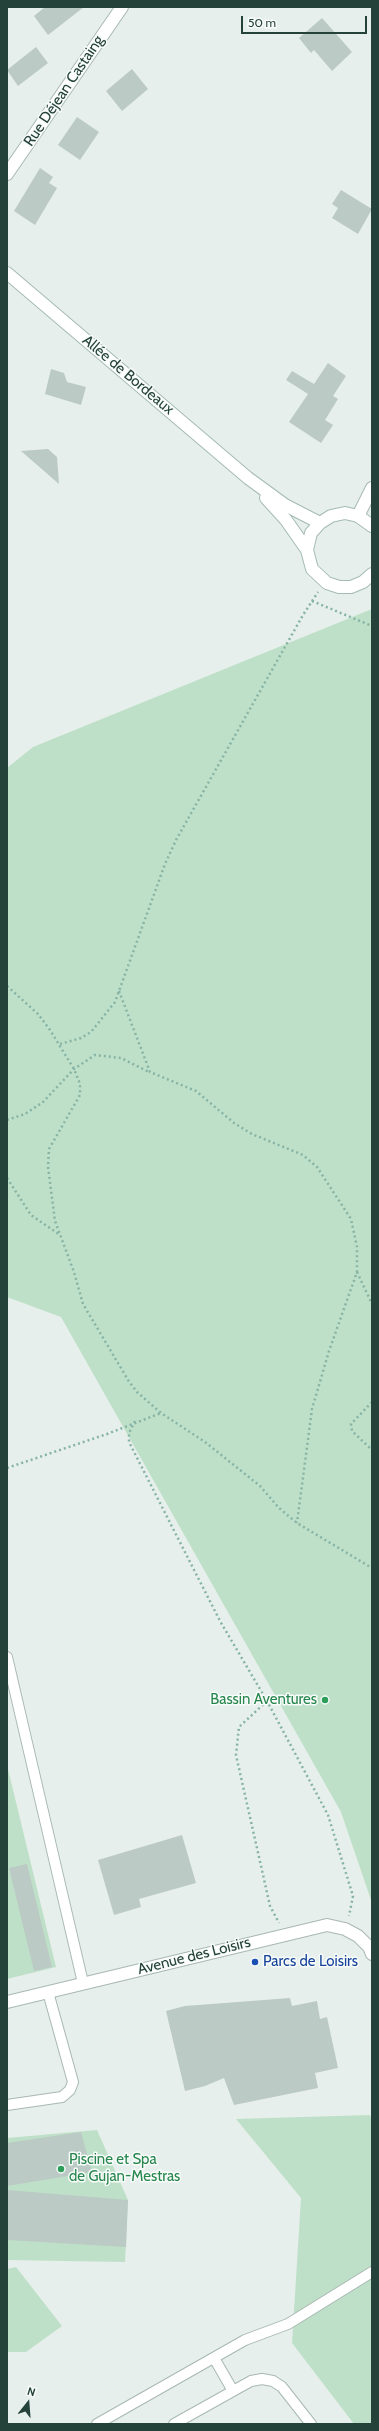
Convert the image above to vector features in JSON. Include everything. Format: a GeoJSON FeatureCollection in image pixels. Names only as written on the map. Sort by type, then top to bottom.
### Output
{"type":"FeatureCollection","features":[{"type":"Feature","properties":{"kind":"main road","name":"Rue Déjean Castaing"},"geometry":{"type":"LineString","coordinates":[[7,174],[122,7]]}},
{"type":"Feature","properties":{"kind":"main road","name":"Allée de Bordeaux"},"geometry":{"type":"LineString","coordinates":[[7,273],[248,478],[289,508],[320,523]]}},
{"type":"Feature","properties":{"kind":"main road","name":"Allée de Bordeaux"},"geometry":{"type":"LineString","coordinates":[[248,478],[286,520],[307,550],[312,569],[326,582]]}},
{"type":"Feature","properties":{"kind":"main road"},"geometry":{"type":"LineString","coordinates":[[358,516],[372,488]]}},
{"type":"Feature","properties":{"kind":"main road"},"geometry":{"type":"LineString","coordinates":[[307,550],[310,537],[320,523],[331,516],[344,513],[358,516],[372,526]]}},
{"type":"Feature","properties":{"kind":"main road"},"geometry":{"type":"LineString","coordinates":[[326,582],[339,587],[351,587],[363,582],[371,576]]}},
{"type":"Feature","properties":{"kind":"main road","name":"Avenue des Loisirs"},"geometry":{"type":"LineString","coordinates":[[7,2002],[284,1934],[327,1925],[345,1929],[358,1936],[369,1947],[372,1954]]}},
{"type":"Feature","properties":{"kind":"lane"},"geometry":{"type":"LineString","coordinates":[[7,1657],[83,1983]]}},
{"type":"Feature","properties":{"kind":"lane"},"geometry":{"type":"LineString","coordinates":[[7,2105],[62,2097],[70,2090],[73,2082],[48,1992]]}},
{"type":"Feature","properties":{"kind":"lane"},"geometry":{"type":"LineString","coordinates":[[97,2424],[245,2340],[288,2324],[372,2272]]}},
{"type":"Feature","properties":{"kind":"lane"},"geometry":{"type":"LineString","coordinates":[[214,2358],[233,2391]]}},
{"type":"Feature","properties":{"kind":"lane"},"geometry":{"type":"LineString","coordinates":[[174,2424],[233,2391],[251,2382],[262,2379],[273,2381],[282,2387],[311,2424]]}},
{"type":"Feature","properties":{"kind":"path"},"geometry":{"type":"LineString","coordinates":[[60,1044],[71,1042],[91,1032],[116,1002],[165,864],[176,840],[312,601],[326,582]]}},
{"type":"Feature","properties":{"kind":"path"},"geometry":{"type":"LineString","coordinates":[[312,601],[372,626]]}},
{"type":"Feature","properties":{"kind":"path"},"geometry":{"type":"LineString","coordinates":[[7,986],[38,1014],[60,1044],[74,1069],[80,1084],[80,1095],[55,1135],[48,1156],[52,1205],[60,1235],[74,1272],[83,1304],[132,1386],[162,1412],[205,1442],[260,1486],[279,1508],[297,1523],[372,1568]]}},
{"type":"Feature","properties":{"kind":"path"},"geometry":{"type":"LineString","coordinates":[[119,990],[150,1072]]}},
{"type":"Feature","properties":{"kind":"path"},"geometry":{"type":"LineString","coordinates":[[7,1120],[25,1114],[43,1102],[74,1069],[95,1054],[121,1058],[196,1091],[234,1123],[274,1145],[303,1155],[317,1167],[352,1219],[357,1248],[357,1272],[329,1351],[312,1409],[297,1523]]}},
{"type":"Feature","properties":{"kind":"path"},"geometry":{"type":"LineString","coordinates":[[7,1178],[31,1215],[60,1235]]}},
{"type":"Feature","properties":{"kind":"path"},"geometry":{"type":"LineString","coordinates":[[357,1272],[372,1304]]}},
{"type":"Feature","properties":{"kind":"path"},"geometry":{"type":"LineString","coordinates":[[372,1402],[351,1424],[352,1431],[372,1450]]}},
{"type":"Feature","properties":{"kind":"path"},"geometry":{"type":"LineString","coordinates":[[7,1468],[108,1434],[162,1412]]}},
{"type":"Feature","properties":{"kind":"path"},"geometry":{"type":"LineString","coordinates":[[135,1422],[129,1432],[129,1442],[220,1621],[267,1701],[328,1815],[343,1857],[353,1896],[345,1929]]}},
{"type":"Feature","properties":{"kind":"path"},"geometry":{"type":"LineString","coordinates":[[267,1701],[239,1727],[236,1755],[270,1906],[284,1934]]}},
{"type":"Feature","properties":{"kind":"green space"},"geometry":{"type":"Polygon","coordinates":[[[372,609],[372,1903],[341,1812],[61,1317],[7,1297],[7,768],[33,747],[372,609]]]}},
{"type":"Feature","properties":{"kind":"green space"},"geometry":{"type":"Polygon","coordinates":[[[7,1765],[56,1967],[7,1979],[7,1765]]]}},
{"type":"Feature","properties":{"kind":"green space"},"geometry":{"type":"Polygon","coordinates":[[[370,2115],[372,2122],[372,2424],[354,2424],[292,2343],[301,2198],[236,2119],[370,2115]]]}},
{"type":"Feature","properties":{"kind":"green space","name":"Piscine et Spa de Gujan-Mestras"},"geometry":{"type":"Polygon","coordinates":[[[97,2130],[128,2200],[125,2262],[7,2260],[7,2138],[97,2130]]]}},
{"type":"Feature","properties":{"kind":"green space"},"geometry":{"type":"Polygon","coordinates":[[[16,2267],[62,2326],[26,2352],[7,2352],[7,2269],[16,2267]]]}},
{"type":"Feature","properties":{"kind":"building"},"geometry":{"type":"Polygon","coordinates":[[[45,7],[84,7],[48,35],[34,16],[45,7]]]}},
{"type":"Feature","properties":{"kind":"building"},"geometry":{"type":"Polygon","coordinates":[[[322,18],[352,52],[332,71],[314,50],[311,53],[299,38],[322,18]]]}},
{"type":"Feature","properties":{"kind":"building"},"geometry":{"type":"Polygon","coordinates":[[[36,47],[48,63],[18,86],[7,70],[36,47]]]}},
{"type":"Feature","properties":{"kind":"building"},"geometry":{"type":"Polygon","coordinates":[[[132,69],[148,89],[122,111],[106,91],[132,69]]]}},
{"type":"Feature","properties":{"kind":"building"},"geometry":{"type":"Polygon","coordinates":[[[77,117],[99,132],[80,160],[58,145],[77,117]]]}},
{"type":"Feature","properties":{"kind":"building"},"geometry":{"type":"Polygon","coordinates":[[[40,168],[53,177],[49,183],[57,188],[35,225],[14,211],[40,168]]]}},
{"type":"Feature","properties":{"kind":"building"},"geometry":{"type":"Polygon","coordinates":[[[341,190],[372,209],[358,234],[332,218],[338,208],[332,204],[341,190]]]}},
{"type":"Feature","properties":{"kind":"building"},"geometry":{"type":"Polygon","coordinates":[[[328,363],[346,376],[333,396],[338,399],[325,420],[333,425],[321,443],[289,422],[308,394],[286,380],[292,371],[314,384],[328,363]]]}},
{"type":"Feature","properties":{"kind":"building"},"geometry":{"type":"Polygon","coordinates":[[[51,369],[64,373],[67,382],[86,387],[81,405],[45,394],[51,369]]]}},
{"type":"Feature","properties":{"kind":"building"},"geometry":{"type":"Polygon","coordinates":[[[48,449],[57,457],[59,484],[21,451],[48,449]]]}},
{"type":"Feature","properties":{"kind":"building"},"geometry":{"type":"Polygon","coordinates":[[[182,1835],[196,1883],[139,1899],[141,1907],[114,1915],[98,1860],[182,1835]]]}},
{"type":"Feature","properties":{"kind":"building"},"geometry":{"type":"Polygon","coordinates":[[[27,1864],[52,1967],[34,1971],[9,1868],[27,1864]]]}},
{"type":"Feature","properties":{"kind":"building"},"geometry":{"type":"Polygon","coordinates":[[[290,1998],[292,2006],[317,2001],[320,2019],[327,2017],[338,2068],[315,2073],[318,2088],[234,2105],[224,2078],[205,2086],[185,2091],[166,2011],[185,2006],[290,1998]]]}},
{"type":"Feature","properties":{"kind":"building"},"geometry":{"type":"Polygon","coordinates":[[[81,2132],[92,2172],[7,2186],[7,2143],[81,2132]]]}},
{"type":"Feature","properties":{"kind":"building"},"geometry":{"type":"Polygon","coordinates":[[[7,2190],[128,2200],[126,2247],[7,2240],[7,2190]]]}},
{"type":"Feature","properties":{"kind":"place","name":"Bassin Aventures"},"geometry":{"type":"Point","coordinates":[325,1700]}},
{"type":"Feature","properties":{"kind":"place","name":"Parcs de Loisirs"},"geometry":{"type":"Point","coordinates":[255,1962]}},
{"type":"Feature","properties":{"kind":"place","name":"Piscine et Spa de Gujan-Mestras"},"geometry":{"type":"Point","coordinates":[61,2169]}}]}
